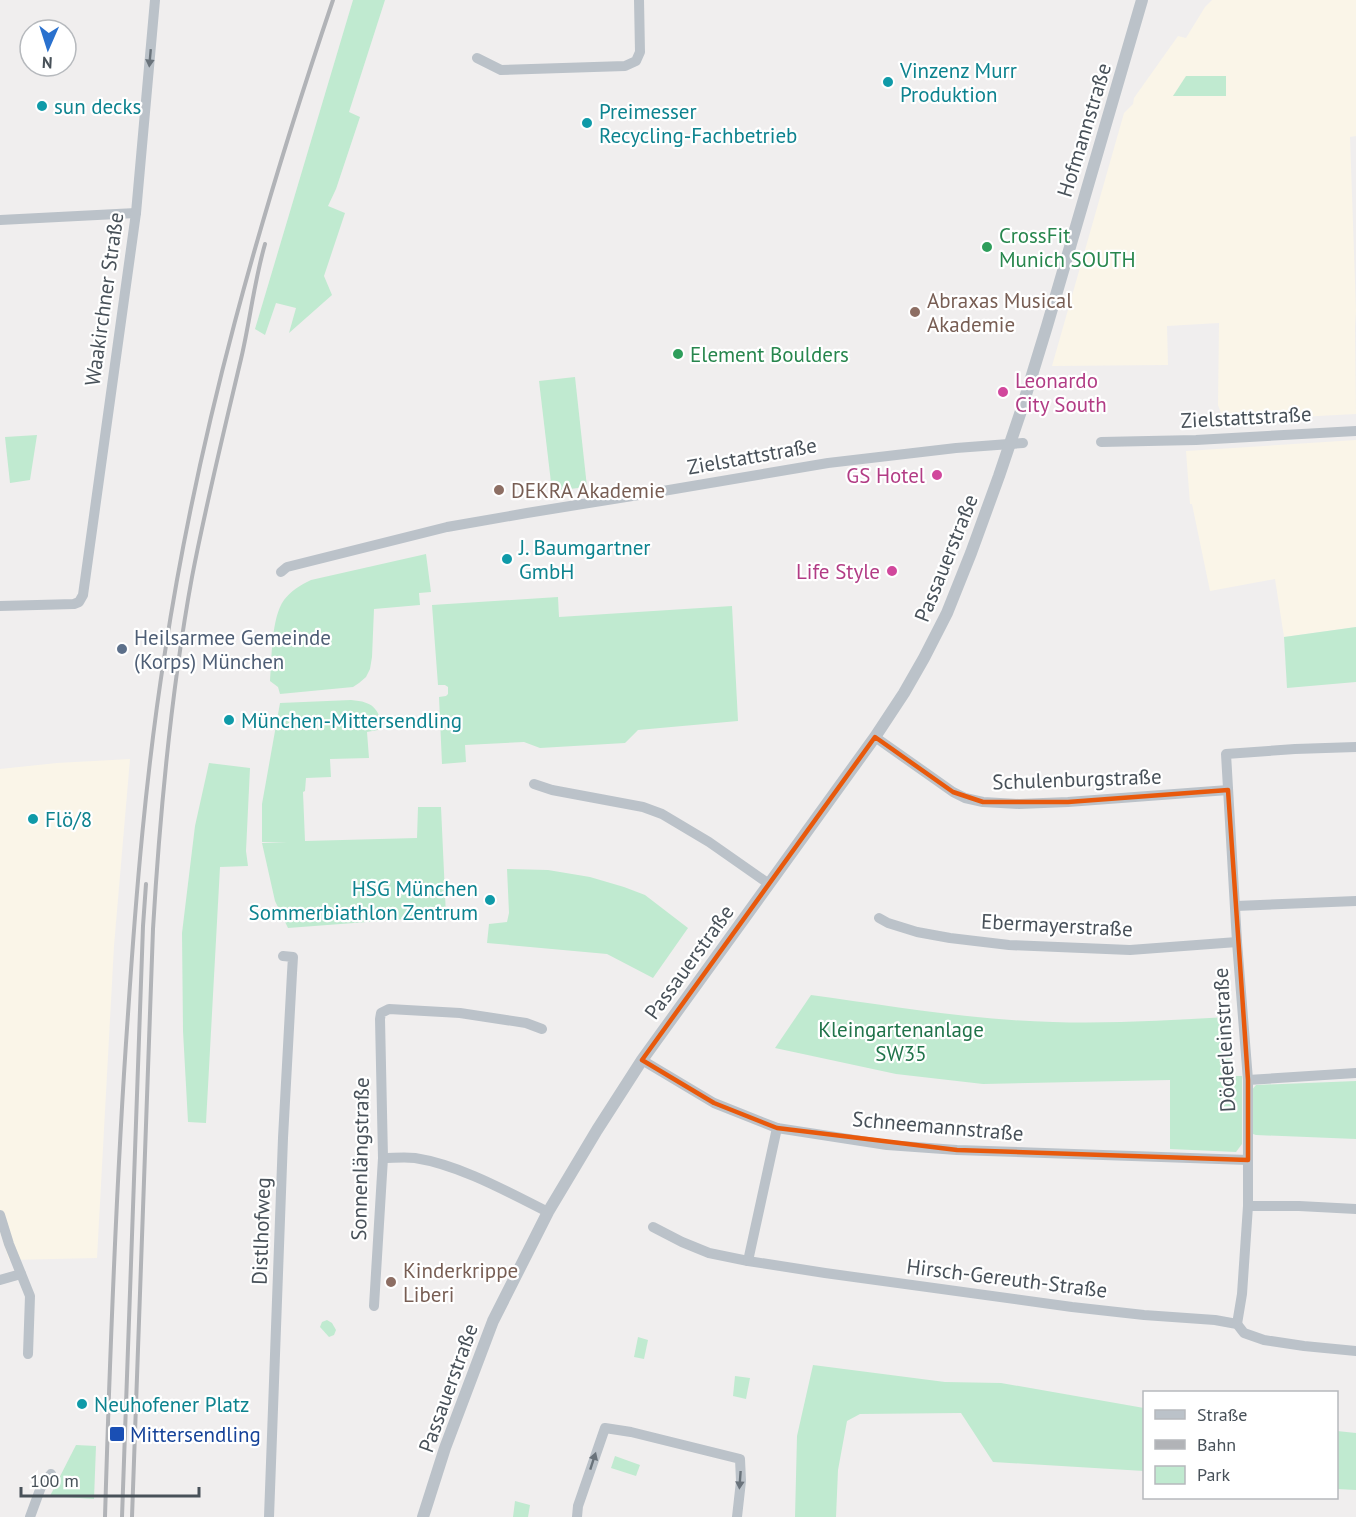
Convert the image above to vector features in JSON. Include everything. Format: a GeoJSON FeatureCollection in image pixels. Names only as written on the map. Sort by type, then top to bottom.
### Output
{"type":"FeatureCollection","features":[{"type":"Feature","properties":{"kind":"street","name":"Waakirchner Straße"},"geometry":{"type":"LineString","coordinates":[[0,606],[74,604],[79,602],[83,595],[136,213],[155,0]]}},
{"type":"Feature","properties":{"kind":"street"},"geometry":{"type":"LineString","coordinates":[[477,58],[501,70],[625,66],[636,61],[640,52],[639,0]]}},
{"type":"Feature","properties":{"kind":"street","name":"Hofmannstraße"},"geometry":{"type":"LineString","coordinates":[[1016,444],[1047,326],[1142,0]]}},
{"type":"Feature","properties":{"kind":"street"},"geometry":{"type":"LineString","coordinates":[[0,220],[136,213]]}},
{"type":"Feature","properties":{"kind":"street","name":"Zielstattstraße"},"geometry":{"type":"LineString","coordinates":[[1101,442],[1356,431]]}},
{"type":"Feature","properties":{"kind":"street","name":"Zielstattstraße"},"geometry":{"type":"LineString","coordinates":[[281,572],[287,567],[488,519],[811,465],[956,447],[1016,444]]}},
{"type":"Feature","properties":{"kind":"street","name":"Passauerstraße"},"geometry":{"type":"LineString","coordinates":[[423,1517],[445,1448],[493,1321],[548,1212],[642,1060],[875,737],[904,693],[947,613],[1016,444]]}},
{"type":"Feature","properties":{"kind":"street","name":"Schulenburgstraße"},"geometry":{"type":"LineString","coordinates":[[875,737],[953,792],[982,802],[1019,804],[1068,802],[1228,790]]}},
{"type":"Feature","properties":{"kind":"street","name":"Döderleinstraße"},"geometry":{"type":"LineString","coordinates":[[1237,1324],[1242,1294],[1248,1206],[1248,1080],[1226,753],[1356,747]]}},
{"type":"Feature","properties":{"kind":"street"},"geometry":{"type":"LineString","coordinates":[[534,784],[552,790],[643,807],[663,814],[709,842],[769,884]]}},
{"type":"Feature","properties":{"kind":"street"},"geometry":{"type":"LineString","coordinates":[[1236,906],[1356,901]]}},
{"type":"Feature","properties":{"kind":"street","name":"Ebermayerstraße"},"geometry":{"type":"LineString","coordinates":[[879,918],[917,932],[1009,945],[1130,950],[1237,942]]}},
{"type":"Feature","properties":{"kind":"street","name":"Distlhofweg"},"geometry":{"type":"LineString","coordinates":[[268,1517],[293,957],[283,956]]}},
{"type":"Feature","properties":{"kind":"street","name":"Sonnenlängstraße"},"geometry":{"type":"LineString","coordinates":[[374,1306],[383,1158],[381,1013],[389,1009],[460,1013],[526,1023],[542,1029]]}},
{"type":"Feature","properties":{"kind":"street","name":"Schneemannstraße"},"geometry":{"type":"LineString","coordinates":[[642,1060],[714,1103],[777,1128],[887,1145],[957,1150],[1248,1160]]}},
{"type":"Feature","properties":{"kind":"street"},"geometry":{"type":"LineString","coordinates":[[1248,1080],[1356,1073]]}},
{"type":"Feature","properties":{"kind":"street"},"geometry":{"type":"LineString","coordinates":[[748,1261],[777,1128]]}},
{"type":"Feature","properties":{"kind":"street"},"geometry":{"type":"LineString","coordinates":[[383,1158],[414,1158],[442,1165],[471,1175],[548,1212]]}},
{"type":"Feature","properties":{"kind":"street"},"geometry":{"type":"LineString","coordinates":[[1248,1206],[1356,1209]]}},
{"type":"Feature","properties":{"kind":"street"},"geometry":{"type":"LineString","coordinates":[[0,1215],[31,1300],[28,1354]]}},
{"type":"Feature","properties":{"kind":"street","name":"Hirsch-Gereuth-Straße"},"geometry":{"type":"LineString","coordinates":[[653,1227],[682,1242],[709,1252],[748,1261],[1072,1307],[1215,1320],[1237,1324],[1244,1333],[1264,1340],[1356,1351]]}},
{"type":"Feature","properties":{"kind":"street"},"geometry":{"type":"LineString","coordinates":[[0,1280],[21,1274]]}},
{"type":"Feature","properties":{"kind":"street"},"geometry":{"type":"LineString","coordinates":[[577,1517],[578,1506],[605,1428],[740,1458],[741,1481],[737,1517]]}},
{"type":"Feature","properties":{"kind":"street"},"geometry":{"type":"LineString","coordinates":[[30,1517],[41,1487],[51,1474]]}},
{"type":"Feature","properties":{"kind":"highlighted area"},"geometry":{"type":"Polygon","coordinates":[[[875,737],[953,792],[983,802],[1068,802],[1228,790],[1248,1080],[1248,1160],[957,1150],[777,1128],[714,1103],[642,1060],[875,737]]]}},
{"type":"Feature","properties":{"kind":"shaded area"},"geometry":{"type":"Polygon","coordinates":[[[1212,0],[1356,0],[1356,136],[1350,137],[1356,311],[1356,414],[1224,421],[1218,405],[1219,323],[1167,326],[1168,365],[1052,366],[1124,113],[1133,104],[1134,98],[1178,36],[1186,38],[1205,7],[1212,0]]]}},
{"type":"Feature","properties":{"kind":"shaded area"},"geometry":{"type":"Polygon","coordinates":[[[1356,440],[1356,627],[1284,637],[1275,579],[1210,591],[1192,504],[1190,504],[1186,451],[1356,440]]]}},
{"type":"Feature","properties":{"kind":"shaded area"},"geometry":{"type":"Polygon","coordinates":[[[130,759],[114,946],[97,1258],[9,1260],[0,1232],[0,769],[130,759]]]}},
{"type":"Feature","properties":{"kind":"green space"},"geometry":{"type":"Polygon","coordinates":[[[353,0],[385,0],[349,112],[360,117],[328,206],[345,213],[324,276],[332,295],[289,333],[296,308],[276,303],[265,335],[255,329],[353,0]]]}},
{"type":"Feature","properties":{"kind":"green space"},"geometry":{"type":"Polygon","coordinates":[[[1186,76],[1226,76],[1226,96],[1173,96],[1186,76]]]}},
{"type":"Feature","properties":{"kind":"green space"},"geometry":{"type":"Polygon","coordinates":[[[575,377],[587,487],[552,491],[539,381],[575,377]]]}},
{"type":"Feature","properties":{"kind":"green space"},"geometry":{"type":"Polygon","coordinates":[[[37,435],[30,480],[10,483],[5,437],[37,435]]]}},
{"type":"Feature","properties":{"kind":"green space"},"geometry":{"type":"Polygon","coordinates":[[[426,554],[431,592],[419,593],[420,605],[374,609],[372,657],[366,677],[353,687],[280,694],[278,687],[270,681],[273,639],[280,608],[290,594],[311,580],[426,554]]]}},
{"type":"Feature","properties":{"kind":"green space"},"geometry":{"type":"Polygon","coordinates":[[[558,597],[559,617],[732,606],[738,721],[638,730],[625,743],[540,748],[524,742],[465,745],[466,762],[442,764],[439,697],[448,694],[448,687],[438,685],[432,605],[558,597]]]}},
{"type":"Feature","properties":{"kind":"green space"},"geometry":{"type":"Polygon","coordinates":[[[1356,627],[1356,682],[1287,688],[1284,637],[1356,627]]]}},
{"type":"Feature","properties":{"kind":"green space"},"geometry":{"type":"Polygon","coordinates":[[[351,700],[365,702],[374,707],[383,729],[367,732],[369,758],[330,759],[331,777],[306,778],[303,792],[305,841],[417,838],[418,807],[441,807],[446,916],[288,928],[275,901],[262,843],[287,842],[262,842],[262,804],[280,703],[351,700]]]}},
{"type":"Feature","properties":{"kind":"green space"},"geometry":{"type":"Polygon","coordinates":[[[209,763],[250,768],[246,851],[248,866],[220,867],[206,1123],[188,1122],[183,1031],[182,933],[195,826],[209,763]]]}},
{"type":"Feature","properties":{"kind":"green space"},"geometry":{"type":"Polygon","coordinates":[[[507,869],[548,870],[590,877],[624,887],[645,895],[688,928],[653,978],[607,954],[487,943],[489,924],[507,922],[509,913],[507,869]]]}},
{"type":"Feature","properties":{"kind":"green space","name":"Kleingartenanlage SW35"},"geometry":{"type":"Polygon","coordinates":[[[811,995],[932,1012],[1023,1021],[1096,1022],[1227,1017],[1231,1076],[1242,1076],[1242,1144],[1236,1152],[1170,1149],[1170,1080],[983,1084],[896,1074],[775,1048],[811,995]]]}},
{"type":"Feature","properties":{"kind":"green space"},"geometry":{"type":"Polygon","coordinates":[[[1356,1081],[1356,1139],[1250,1133],[1251,1091],[1256,1085],[1356,1081]]]}},
{"type":"Feature","properties":{"kind":"green space"},"geometry":{"type":"Polygon","coordinates":[[[327,1320],[336,1330],[334,1335],[329,1337],[320,1327],[322,1322],[327,1320]]]}},
{"type":"Feature","properties":{"kind":"green space"},"geometry":{"type":"Polygon","coordinates":[[[638,1337],[648,1340],[644,1359],[634,1357],[638,1337]]]}},
{"type":"Feature","properties":{"kind":"green space"},"geometry":{"type":"Polygon","coordinates":[[[813,1365],[945,1382],[1001,1383],[1143,1408],[1143,1471],[993,1462],[961,1413],[860,1414],[847,1421],[838,1470],[836,1517],[795,1517],[797,1436],[813,1365]]]}},
{"type":"Feature","properties":{"kind":"green space"},"geometry":{"type":"Polygon","coordinates":[[[735,1376],[750,1378],[746,1399],[733,1396],[735,1376]]]}},
{"type":"Feature","properties":{"kind":"green space"},"geometry":{"type":"Polygon","coordinates":[[[1338,1431],[1356,1433],[1356,1490],[1338,1489],[1338,1431]]]}},
{"type":"Feature","properties":{"kind":"green space"},"geometry":{"type":"Polygon","coordinates":[[[76,1445],[96,1446],[94,1499],[50,1496],[76,1445]]]}},
{"type":"Feature","properties":{"kind":"green space"},"geometry":{"type":"Polygon","coordinates":[[[615,1456],[640,1465],[636,1476],[611,1468],[615,1456]]]}},
{"type":"Feature","properties":{"kind":"green space"},"geometry":{"type":"Polygon","coordinates":[[[515,1501],[530,1505],[528,1517],[513,1517],[515,1501]]]}},
{"type":"Feature","properties":{"kind":"railway"},"geometry":{"type":"LineString","coordinates":[[105,1517],[111,1328],[124,1077],[138,878],[158,697],[179,569],[214,404],[257,241],[333,0]]}},
{"type":"Feature","properties":{"kind":"railway"},"geometry":{"type":"LineString","coordinates":[[132,1517],[153,929],[167,752],[192,577],[265,244]]}},
{"type":"Feature","properties":{"kind":"railway"},"geometry":{"type":"LineString","coordinates":[[122,1517],[146,884]]}},
{"type":"Feature","properties":{"kind":"place","name":"Vinzenz Murr Produktion"},"geometry":{"type":"Point","coordinates":[888,82]}},
{"type":"Feature","properties":{"kind":"place","name":"sun decks"},"geometry":{"type":"Point","coordinates":[42,106]}},
{"type":"Feature","properties":{"kind":"place","name":"Preimesser Recycling-Fachbetrieb"},"geometry":{"type":"Point","coordinates":[587,123]}},
{"type":"Feature","properties":{"kind":"place","name":"CrossFit Munich SOUTH"},"geometry":{"type":"Point","coordinates":[987,247]}},
{"type":"Feature","properties":{"kind":"place","name":"Abraxas Musical Akademie"},"geometry":{"type":"Point","coordinates":[915,312]}},
{"type":"Feature","properties":{"kind":"place","name":"Element Boulders"},"geometry":{"type":"Point","coordinates":[678,354]}},
{"type":"Feature","properties":{"kind":"place","name":"Leonardo City South"},"geometry":{"type":"Point","coordinates":[1003,392]}},
{"type":"Feature","properties":{"kind":"place","name":"GS Hotel"},"geometry":{"type":"Point","coordinates":[937,475]}},
{"type":"Feature","properties":{"kind":"place","name":"DEKRA Akademie"},"geometry":{"type":"Point","coordinates":[499,490]}},
{"type":"Feature","properties":{"kind":"place","name":"J. Baumgartner GmbH"},"geometry":{"type":"Point","coordinates":[507,559]}},
{"type":"Feature","properties":{"kind":"place","name":"Life Style"},"geometry":{"type":"Point","coordinates":[892,571]}},
{"type":"Feature","properties":{"kind":"place","name":"Heilsarmee Gemeinde (Korps) München"},"geometry":{"type":"Point","coordinates":[122,649]}},
{"type":"Feature","properties":{"kind":"place","name":"München-Mittersendling"},"geometry":{"type":"Point","coordinates":[229,720]}},
{"type":"Feature","properties":{"kind":"place","name":"Flö/8"},"geometry":{"type":"Point","coordinates":[33,819]}},
{"type":"Feature","properties":{"kind":"place","name":"HSG München Sommerbiathlon Zentrum"},"geometry":{"type":"Point","coordinates":[490,900]}},
{"type":"Feature","properties":{"kind":"place","name":"Kinderkrippe Liberi"},"geometry":{"type":"Point","coordinates":[391,1282]}},
{"type":"Feature","properties":{"kind":"place","name":"Neuhofener Platz"},"geometry":{"type":"Point","coordinates":[82,1404]}},
{"type":"Feature","properties":{"kind":"place","name":"Mittersendling"},"geometry":{"type":"Point","coordinates":[117,1434]}}]}
